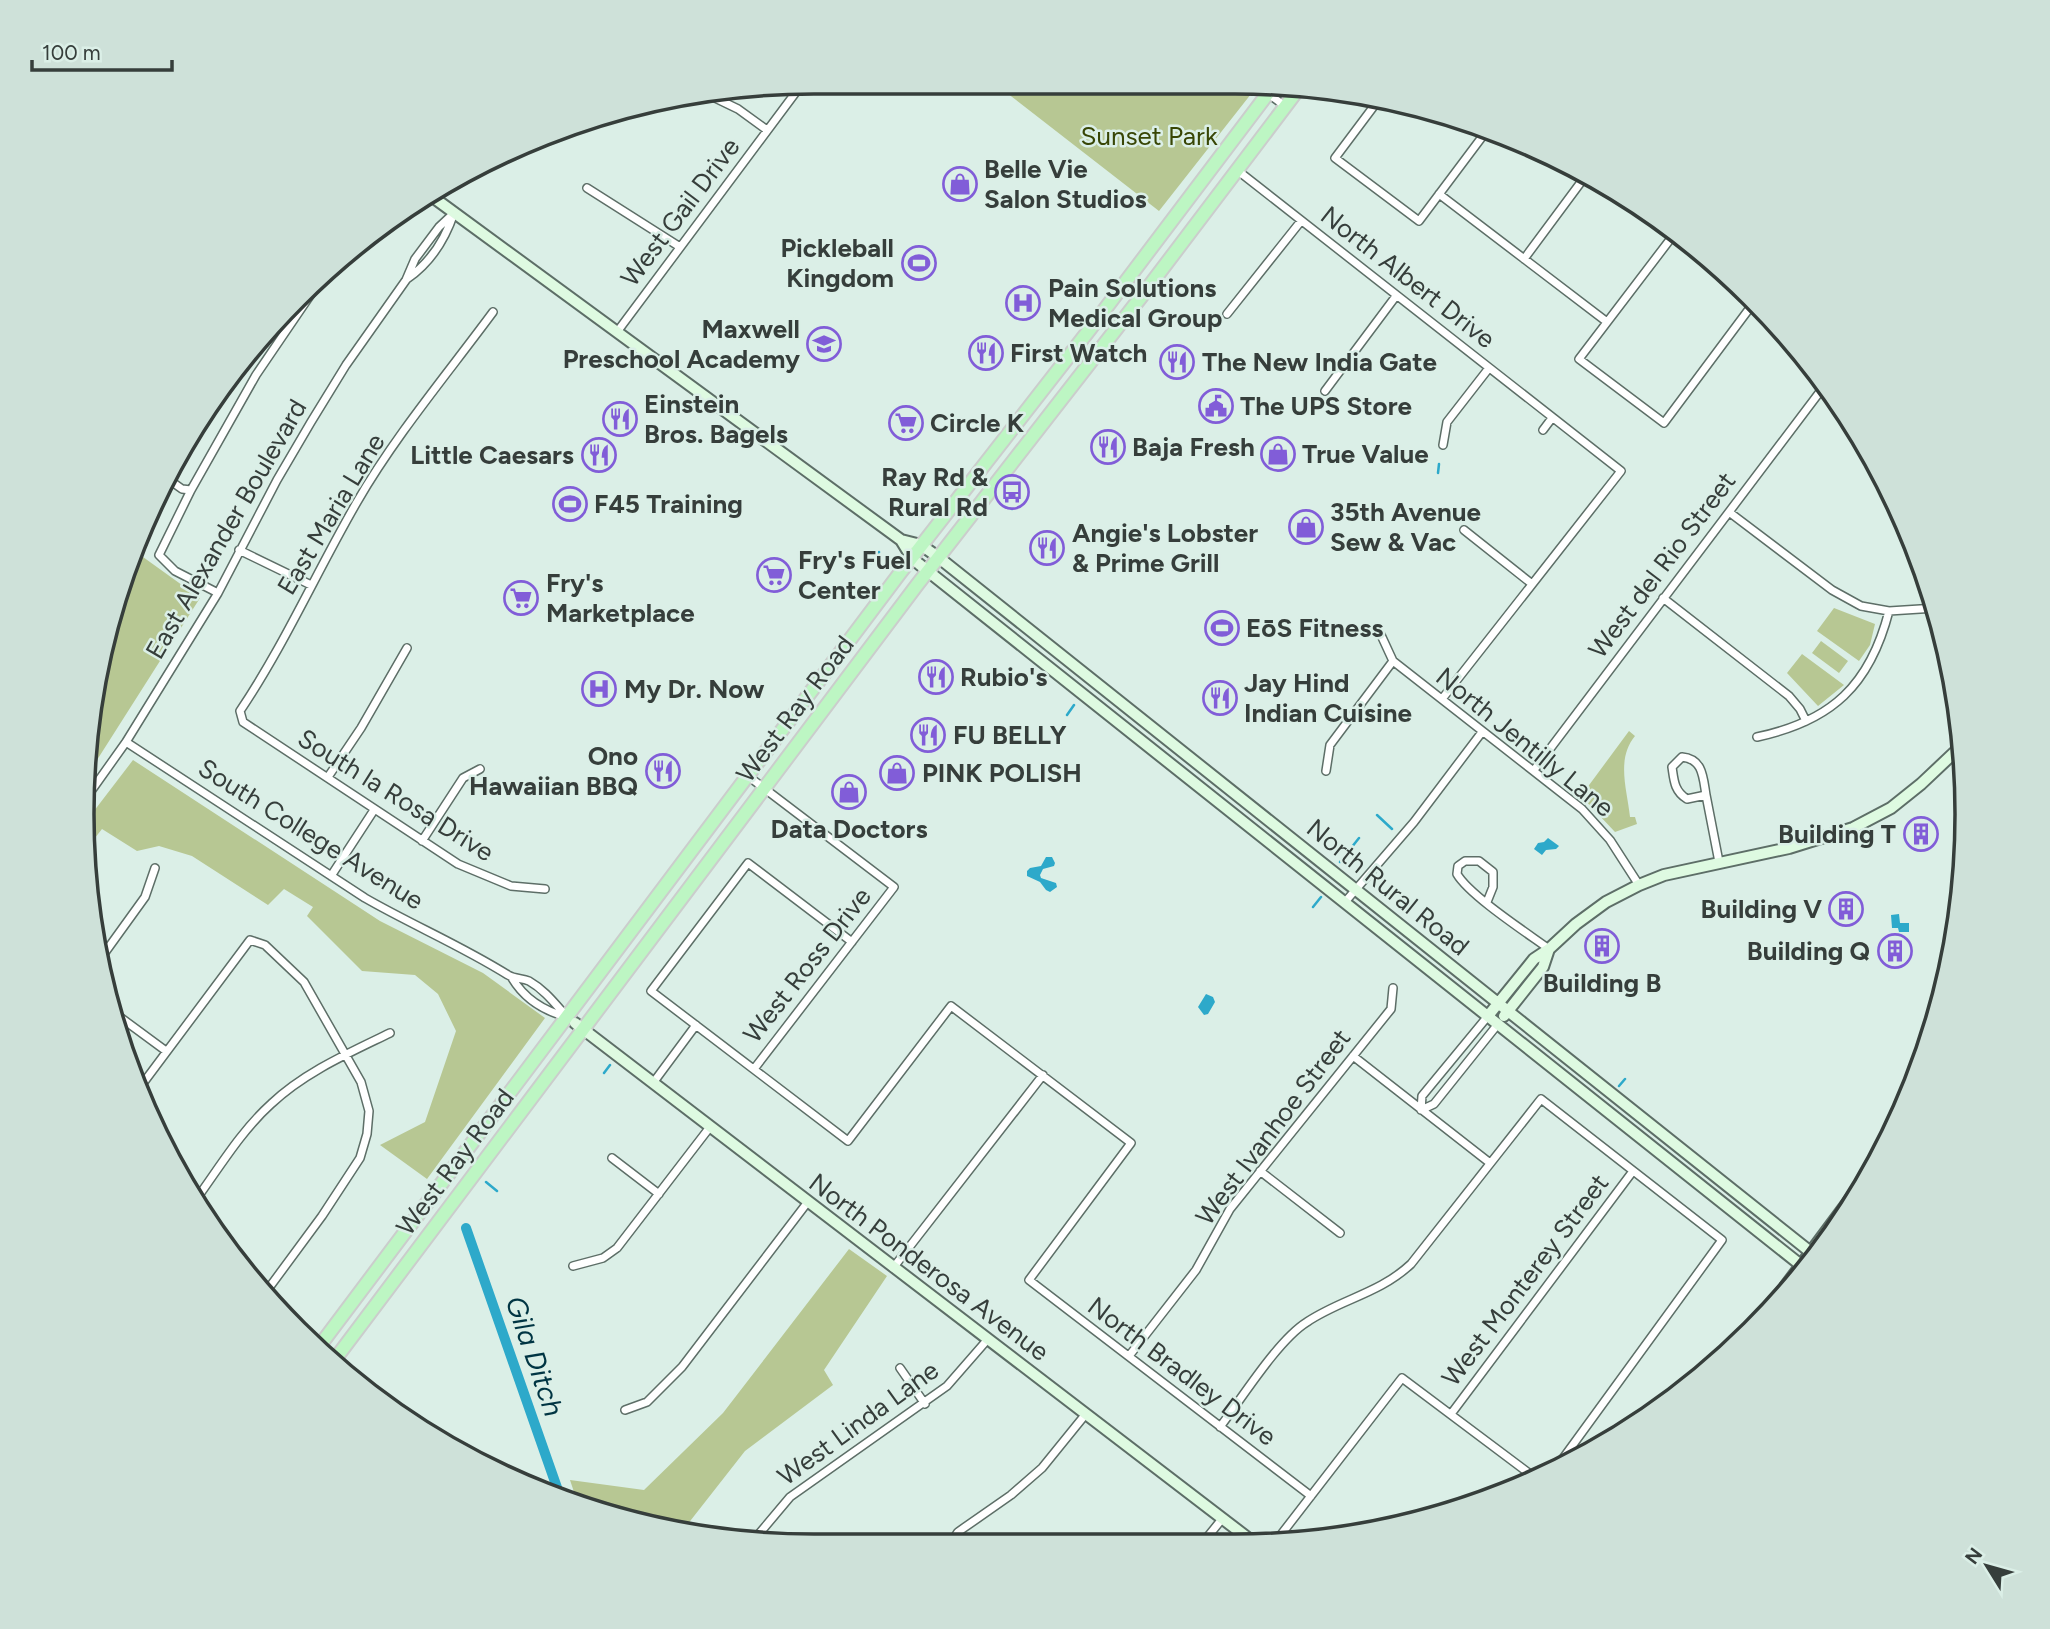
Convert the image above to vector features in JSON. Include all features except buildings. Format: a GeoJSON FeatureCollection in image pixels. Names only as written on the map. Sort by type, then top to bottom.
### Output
{"type":"FeatureCollection","features":[{"type":"Feature","properties":{"kind":"main road","name":"West Ray Road"},"geometry":{"type":"LineString","coordinates":[[338,1354],[748,776],[930,551],[1090,329],[1267,95]]}},
{"type":"Feature","properties":{"kind":"main road","name":"West Ray Road"},"geometry":{"type":"LineString","coordinates":[[324,1341],[765,788],[920,564],[1106,342],[1292,97]]}},
{"type":"Feature","properties":{"kind":"main road"},"geometry":{"type":"LineString","coordinates":[[438,201],[901,540],[920,564]]}},
{"type":"Feature","properties":{"kind":"main road"},"geometry":{"type":"LineString","coordinates":[[1090,329],[1106,342]]}},
{"type":"Feature","properties":{"kind":"main road"},"geometry":{"type":"LineString","coordinates":[[901,540],[930,551]]}},
{"type":"Feature","properties":{"kind":"main road","name":"North Rural Road"},"geometry":{"type":"LineString","coordinates":[[930,551],[1508,1011],[1803,1257]]}},
{"type":"Feature","properties":{"kind":"main road","name":"North Rural Road"},"geometry":{"type":"LineString","coordinates":[[920,564],[1498,1024],[1803,1257]]}},
{"type":"Feature","properties":{"kind":"main road"},"geometry":{"type":"LineString","coordinates":[[1488,1016],[1534,959],[1592,912],[1639,885],[1664,875],[1789,848],[1853,828],[1891,807],[1953,755]]}},
{"type":"Feature","properties":{"kind":"main road"},"geometry":{"type":"LineString","coordinates":[[1498,1024],[1543,967],[1549,949]]}},
{"type":"Feature","properties":{"kind":"main road","name":"North Ponderosa Avenue"},"geometry":{"type":"LineString","coordinates":[[575,1023],[1242,1534]]}},
{"type":"Feature","properties":{"kind":"street","name":"West Gail Drive"},"geometry":{"type":"LineString","coordinates":[[617,332],[794,95]]}},
{"type":"Feature","properties":{"kind":"street"},"geometry":{"type":"LineString","coordinates":[[1277,96],[1285,106]]}},
{"type":"Feature","properties":{"kind":"street"},"geometry":{"type":"LineString","coordinates":[[721,101],[738,109],[767,130]]}},
{"type":"Feature","properties":{"kind":"street"},"geometry":{"type":"LineString","coordinates":[[1373,108],[1335,158],[1419,221],[1481,138]]}},
{"type":"Feature","properties":{"kind":"street","name":"North Albert Drive"},"geometry":{"type":"LineString","coordinates":[[1237,170],[1621,471],[1532,584]]}},
{"type":"Feature","properties":{"kind":"street"},"geometry":{"type":"LineString","coordinates":[[1524,259],[1580,183]]}},
{"type":"Feature","properties":{"kind":"street"},"geometry":{"type":"LineString","coordinates":[[587,188],[680,247]]}},
{"type":"Feature","properties":{"kind":"street"},"geometry":{"type":"LineString","coordinates":[[1439,194],[1607,322]]}},
{"type":"Feature","properties":{"kind":"street","name":"East Alexander Boulevard"},"geometry":{"type":"LineString","coordinates":[[95,785],[126,742],[218,593],[239,550],[346,365],[406,280],[415,259],[439,227],[454,213]]}},
{"type":"Feature","properties":{"kind":"street"},"geometry":{"type":"LineString","coordinates":[[1227,314],[1301,221]]}},
{"type":"Feature","properties":{"kind":"street"},"geometry":{"type":"LineString","coordinates":[[1670,240],[1579,359],[1664,423],[1749,309]]}},
{"type":"Feature","properties":{"kind":"street"},"geometry":{"type":"LineString","coordinates":[[1325,391],[1396,296]]}},
{"type":"Feature","properties":{"kind":"street","name":"East Maria Lane"},"geometry":{"type":"LineString","coordinates":[[240,711],[262,678],[358,499],[396,443],[494,312]]}},
{"type":"Feature","properties":{"kind":"street"},"geometry":{"type":"LineString","coordinates":[[218,593],[175,571],[159,555],[191,491],[256,375],[297,314]]}},
{"type":"Feature","properties":{"kind":"street"},"geometry":{"type":"LineString","coordinates":[[1443,445],[1447,422],[1489,368]]}},
{"type":"Feature","properties":{"kind":"street","name":"West del Rio Street"},"geometry":{"type":"LineString","coordinates":[[1534,770],[1819,393]]}},
{"type":"Feature","properties":{"kind":"street"},"geometry":{"type":"LineString","coordinates":[[1543,430],[1552,418]]}},
{"type":"Feature","properties":{"kind":"street"},"geometry":{"type":"LineString","coordinates":[[175,485],[191,491]]}},
{"type":"Feature","properties":{"kind":"street"},"geometry":{"type":"LineString","coordinates":[[1729,512],[1832,590],[1861,606],[1889,611],[1925,609]]}},
{"type":"Feature","properties":{"kind":"street"},"geometry":{"type":"LineString","coordinates":[[1441,699],[1532,584],[1464,530]]}},
{"type":"Feature","properties":{"kind":"street"},"geometry":{"type":"LineString","coordinates":[[239,550],[311,585]]}},
{"type":"Feature","properties":{"kind":"street"},"geometry":{"type":"LineString","coordinates":[[1663,598],[1789,696],[1806,721]]}},
{"type":"Feature","properties":{"kind":"street"},"geometry":{"type":"LineString","coordinates":[[1757,737],[1784,731],[1806,721],[1848,694],[1866,670],[1881,642],[1889,611]]}},
{"type":"Feature","properties":{"kind":"street","name":"North Jentilly Lane"},"geometry":{"type":"LineString","coordinates":[[1381,635],[1393,661],[1582,809],[1610,840],[1639,885]]}},
{"type":"Feature","properties":{"kind":"street"},"geometry":{"type":"LineString","coordinates":[[328,777],[361,728],[407,648]]}},
{"type":"Feature","properties":{"kind":"street"},"geometry":{"type":"LineString","coordinates":[[1326,771],[1330,745],[1393,661]]}},
{"type":"Feature","properties":{"kind":"street","name":"South la Rosa Drive"},"geometry":{"type":"LineString","coordinates":[[240,711],[243,722],[263,738],[328,777],[458,864],[510,886],[545,889]]}},
{"type":"Feature","properties":{"kind":"street"},"geometry":{"type":"LineString","coordinates":[[1345,902],[1414,822],[1482,732]]}},
{"type":"Feature","properties":{"kind":"street","name":"South College Avenue"},"geometry":{"type":"LineString","coordinates":[[126,742],[331,876],[397,916],[480,957],[512,978],[520,990],[550,1013],[575,1023]]}},
{"type":"Feature","properties":{"kind":"street"},"geometry":{"type":"LineString","coordinates":[[1706,795],[1687,799],[1679,794],[1672,766],[1682,757],[1692,758],[1700,766],[1706,795],[1719,862]]}},
{"type":"Feature","properties":{"kind":"street"},"geometry":{"type":"LineString","coordinates":[[422,841],[463,778],[481,769]]}},
{"type":"Feature","properties":{"kind":"street"},"geometry":{"type":"LineString","coordinates":[[748,776],[765,788]]}},
{"type":"Feature","properties":{"kind":"street","name":"West Ross Drive"},"geometry":{"type":"LineString","coordinates":[[754,1069],[894,887],[765,788]]}},
{"type":"Feature","properties":{"kind":"street"},"geometry":{"type":"LineString","coordinates":[[331,876],[374,810]]}},
{"type":"Feature","properties":{"kind":"street"},"geometry":{"type":"LineString","coordinates":[[1487,902],[1493,887],[1493,872],[1479,861],[1465,860],[1458,866],[1457,874],[1461,881],[1487,902],[1549,949]]}},
{"type":"Feature","properties":{"kind":"street"},"geometry":{"type":"LineString","coordinates":[[852,942],[748,863],[651,991],[848,1140],[951,1006],[1043,1075],[893,1268]]}},
{"type":"Feature","properties":{"kind":"street"},"geometry":{"type":"LineString","coordinates":[[107,949],[145,897],[155,868]]}},
{"type":"Feature","properties":{"kind":"street"},"geometry":{"type":"LineString","coordinates":[[145,1080],[250,940],[265,945],[304,982],[361,1083],[369,1111],[367,1134],[360,1158],[322,1216],[270,1286]]}},
{"type":"Feature","properties":{"kind":"street","name":"South College Avenue"},"geometry":{"type":"LineString","coordinates":[[512,978],[527,980],[557,1004],[575,1023]]}},
{"type":"Feature","properties":{"kind":"street","name":"West Ivanhoe Street"},"geometry":{"type":"LineString","coordinates":[[1129,1356],[1196,1270],[1224,1219],[1260,1171],[1391,1009],[1393,988]]}},
{"type":"Feature","properties":{"kind":"street"},"geometry":{"type":"LineString","coordinates":[[1422,1110],[1422,1096],[1488,1016]]}},
{"type":"Feature","properties":{"kind":"street"},"geometry":{"type":"LineString","coordinates":[[125,1020],[166,1051]]}},
{"type":"Feature","properties":{"kind":"street"},"geometry":{"type":"LineString","coordinates":[[1422,1110],[1434,1104],[1498,1024]]}},
{"type":"Feature","properties":{"kind":"street"},"geometry":{"type":"LineString","coordinates":[[653,1083],[696,1025]]}},
{"type":"Feature","properties":{"kind":"street"},"geometry":{"type":"LineString","coordinates":[[202,1191],[270,1104],[298,1082],[390,1033]]}},
{"type":"Feature","properties":{"kind":"street"},"geometry":{"type":"LineString","coordinates":[[1353,1056],[1490,1163]]}},
{"type":"Feature","properties":{"kind":"street","name":"North Bradley Drive"},"geometry":{"type":"LineString","coordinates":[[1043,1075],[1131,1143],[1029,1280],[1311,1496]]}},
{"type":"Feature","properties":{"kind":"street"},"geometry":{"type":"LineString","coordinates":[[1220,1427],[1295,1330],[1317,1316],[1395,1279],[1411,1264],[1541,1099],[1722,1240],[1567,1453]]}},
{"type":"Feature","properties":{"kind":"street"},"geometry":{"type":"LineString","coordinates":[[573,1266],[603,1258],[617,1248],[710,1127]]}},
{"type":"Feature","properties":{"kind":"street"},"geometry":{"type":"LineString","coordinates":[[612,1158],[659,1194]]}},
{"type":"Feature","properties":{"kind":"street"},"geometry":{"type":"LineString","coordinates":[[1260,1171],[1340,1233]]}},
{"type":"Feature","properties":{"kind":"street","name":"West Monterey Street"},"geometry":{"type":"LineString","coordinates":[[1451,1414],[1633,1171]]}},
{"type":"Feature","properties":{"kind":"street"},"geometry":{"type":"LineString","coordinates":[[625,1410],[647,1402],[682,1367],[807,1203]]}},
{"type":"Feature","properties":{"kind":"street","name":"West Linda Lane"},"geometry":{"type":"LineString","coordinates":[[760,1532],[790,1497],[925,1404],[958,1376],[988,1339]]}},
{"type":"Feature","properties":{"kind":"street"},"geometry":{"type":"LineString","coordinates":[[900,1368],[925,1404]]}},
{"type":"Feature","properties":{"kind":"street"},"geometry":{"type":"LineString","coordinates":[[1282,1533],[1402,1378],[1528,1472]]}},
{"type":"Feature","properties":{"kind":"street"},"geometry":{"type":"LineString","coordinates":[[957,1534],[1011,1495],[1042,1468],[1085,1415]]}},
{"type":"Feature","properties":{"kind":"street"},"geometry":{"type":"LineString","coordinates":[[1210,1534],[1222,1519]]}},
{"type":"Feature","properties":{"kind":"green space","name":"Sunset Park"},"geometry":{"type":"Polygon","coordinates":[[[1008,94],[1250,95],[1159,211],[1008,94]]]}},
{"type":"Feature","properties":{"kind":"green space"},"geometry":{"type":"Polygon","coordinates":[[[143,556],[200,598],[97,760],[108,674],[119,628],[143,556]]]}},
{"type":"Feature","properties":{"kind":"green space"},"geometry":{"type":"Polygon","coordinates":[[[1834,608],[1875,624],[1870,645],[1859,661],[1817,631],[1834,608]]]}},
{"type":"Feature","properties":{"kind":"green space"},"geometry":{"type":"Polygon","coordinates":[[[1821,641],[1848,661],[1839,673],[1812,653],[1821,641]]]}},
{"type":"Feature","properties":{"kind":"green space"},"geometry":{"type":"Polygon","coordinates":[[[1802,654],[1844,685],[1818,706],[1787,673],[1802,654]]]}},
{"type":"Feature","properties":{"kind":"green space"},"geometry":{"type":"Polygon","coordinates":[[[1629,731],[1635,736],[1626,754],[1624,775],[1630,817],[1635,817],[1637,824],[1615,832],[1581,796],[1629,731]]]}},
{"type":"Feature","properties":{"kind":"green space"},"geometry":{"type":"Polygon","coordinates":[[[133,760],[380,921],[483,973],[545,1018],[427,1179],[380,1145],[425,1122],[456,1031],[438,994],[415,975],[362,971],[307,916],[313,907],[284,889],[268,905],[192,856],[159,846],[137,851],[102,829],[95,838],[94,811],[133,760]]]}},
{"type":"Feature","properties":{"kind":"green space"},"geometry":{"type":"Polygon","coordinates":[[[849,1249],[887,1276],[824,1370],[833,1385],[745,1451],[688,1523],[628,1510],[574,1493],[570,1480],[644,1490],[723,1413],[849,1249]]]}},
{"type":"Feature","properties":{"kind":"water"},"geometry":{"type":"Polygon","coordinates":[[[1548,838],[1559,846],[1546,850],[1542,855],[1534,849],[1538,843],[1548,838]]]}},
{"type":"Feature","properties":{"kind":"water"},"geometry":{"type":"Polygon","coordinates":[[[1046,857],[1052,857],[1055,863],[1054,866],[1043,869],[1040,875],[1041,878],[1056,883],[1057,887],[1050,892],[1040,882],[1027,876],[1030,868],[1041,866],[1046,857]]]}},
{"type":"Feature","properties":{"kind":"water"},"geometry":{"type":"Polygon","coordinates":[[[1899,914],[1900,923],[1909,923],[1909,932],[1899,932],[1898,928],[1892,928],[1891,915],[1899,914]]]}},
{"type":"Feature","properties":{"kind":"water"},"geometry":{"type":"Polygon","coordinates":[[[1206,994],[1213,997],[1215,1002],[1208,1014],[1204,1015],[1198,1007],[1206,994]]]}},
{"type":"Feature","properties":{"kind":"waterway"},"geometry":{"type":"LineString","coordinates":[[1438,473],[1439,464]]}},
{"type":"Feature","properties":{"kind":"waterway"},"geometry":{"type":"LineString","coordinates":[[1003,502],[1012,509]]}},
{"type":"Feature","properties":{"kind":"waterway"},"geometry":{"type":"LineString","coordinates":[[871,563],[879,552]]}},
{"type":"Feature","properties":{"kind":"waterway"},"geometry":{"type":"LineString","coordinates":[[1067,715],[1074,705]]}},
{"type":"Feature","properties":{"kind":"waterway"},"geometry":{"type":"LineString","coordinates":[[1377,815],[1392,829]]}},
{"type":"Feature","properties":{"kind":"waterway"},"geometry":{"type":"LineString","coordinates":[[1340,862],[1359,838]]}},
{"type":"Feature","properties":{"kind":"waterway"},"geometry":{"type":"LineString","coordinates":[[1313,907],[1321,897]]}},
{"type":"Feature","properties":{"kind":"waterway"},"geometry":{"type":"LineString","coordinates":[[604,1073],[610,1065]]}},
{"type":"Feature","properties":{"kind":"waterway"},"geometry":{"type":"LineString","coordinates":[[1619,1086],[1625,1079]]}},
{"type":"Feature","properties":{"kind":"waterway"},"geometry":{"type":"LineString","coordinates":[[486,1182],[497,1191]]}},
{"type":"Feature","properties":{"kind":"waterway","name":"Gila Ditch"},"geometry":{"type":"LineString","coordinates":[[466,1228],[557,1486]]}},
{"type":"Feature","properties":{"kind":"place","name":"Belle Vie Salon Studios"},"geometry":{"type":"Point","coordinates":[960,184]}},
{"type":"Feature","properties":{"kind":"place","name":"Pickleball Kingdom"},"geometry":{"type":"Point","coordinates":[919,263]}},
{"type":"Feature","properties":{"kind":"place","name":"Pain Solutions Medical Group"},"geometry":{"type":"Point","coordinates":[1023,303]}},
{"type":"Feature","properties":{"kind":"place","name":"Maxwell Preschool Academy"},"geometry":{"type":"Point","coordinates":[824,344]}},
{"type":"Feature","properties":{"kind":"place","name":"First Watch"},"geometry":{"type":"Point","coordinates":[986,353]}},
{"type":"Feature","properties":{"kind":"place","name":"The New India Gate"},"geometry":{"type":"Point","coordinates":[1177,362]}},
{"type":"Feature","properties":{"kind":"place","name":"The UPS Store"},"geometry":{"type":"Point","coordinates":[1216,406]}},
{"type":"Feature","properties":{"kind":"place","name":"Einstein Bros. Bagels"},"geometry":{"type":"Point","coordinates":[620,419]}},
{"type":"Feature","properties":{"kind":"place","name":"Circle K"},"geometry":{"type":"Point","coordinates":[906,423]}},
{"type":"Feature","properties":{"kind":"place","name":"Baja Fresh"},"geometry":{"type":"Point","coordinates":[1108,447]}},
{"type":"Feature","properties":{"kind":"place","name":"True Value"},"geometry":{"type":"Point","coordinates":[1278,454]}},
{"type":"Feature","properties":{"kind":"place","name":"Little Caesars"},"geometry":{"type":"Point","coordinates":[599,455]}},
{"type":"Feature","properties":{"kind":"place","name":"Ray Rd & Rural Rd"},"geometry":{"type":"Point","coordinates":[1012,492]}},
{"type":"Feature","properties":{"kind":"place","name":"F45 Training"},"geometry":{"type":"Point","coordinates":[570,504]}},
{"type":"Feature","properties":{"kind":"place","name":"35th Avenue Sew & Vac"},"geometry":{"type":"Point","coordinates":[1306,527]}},
{"type":"Feature","properties":{"kind":"place","name":"Angie's Lobster & Prime Grill"},"geometry":{"type":"Point","coordinates":[1047,548]}},
{"type":"Feature","properties":{"kind":"place","name":"Fry's Fuel Center"},"geometry":{"type":"Point","coordinates":[774,575]}},
{"type":"Feature","properties":{"kind":"place","name":"Fry's Marketplace"},"geometry":{"type":"Point","coordinates":[521,598]}},
{"type":"Feature","properties":{"kind":"place","name":"EōS Fitness"},"geometry":{"type":"Point","coordinates":[1222,628]}},
{"type":"Feature","properties":{"kind":"place","name":"Rubio's"},"geometry":{"type":"Point","coordinates":[936,677]}},
{"type":"Feature","properties":{"kind":"place","name":"My Dr. Now"},"geometry":{"type":"Point","coordinates":[599,689]}},
{"type":"Feature","properties":{"kind":"place","name":"Jay Hind Indian Cuisine"},"geometry":{"type":"Point","coordinates":[1220,698]}},
{"type":"Feature","properties":{"kind":"place","name":"FU BELLY"},"geometry":{"type":"Point","coordinates":[928,735]}},
{"type":"Feature","properties":{"kind":"place","name":"Ono Hawaiian BBQ"},"geometry":{"type":"Point","coordinates":[663,771]}},
{"type":"Feature","properties":{"kind":"place","name":"PINK POLISH"},"geometry":{"type":"Point","coordinates":[897,773]}},
{"type":"Feature","properties":{"kind":"place","name":"Data Doctors"},"geometry":{"type":"Point","coordinates":[849,792]}},
{"type":"Feature","properties":{"kind":"place","name":"Building T"},"geometry":{"type":"Point","coordinates":[1921,834]}},
{"type":"Feature","properties":{"kind":"place","name":"Building V"},"geometry":{"type":"Point","coordinates":[1846,909]}},
{"type":"Feature","properties":{"kind":"place","name":"Building B"},"geometry":{"type":"Point","coordinates":[1602,946]}},
{"type":"Feature","properties":{"kind":"place","name":"Building Q"},"geometry":{"type":"Point","coordinates":[1895,951]}}]}
